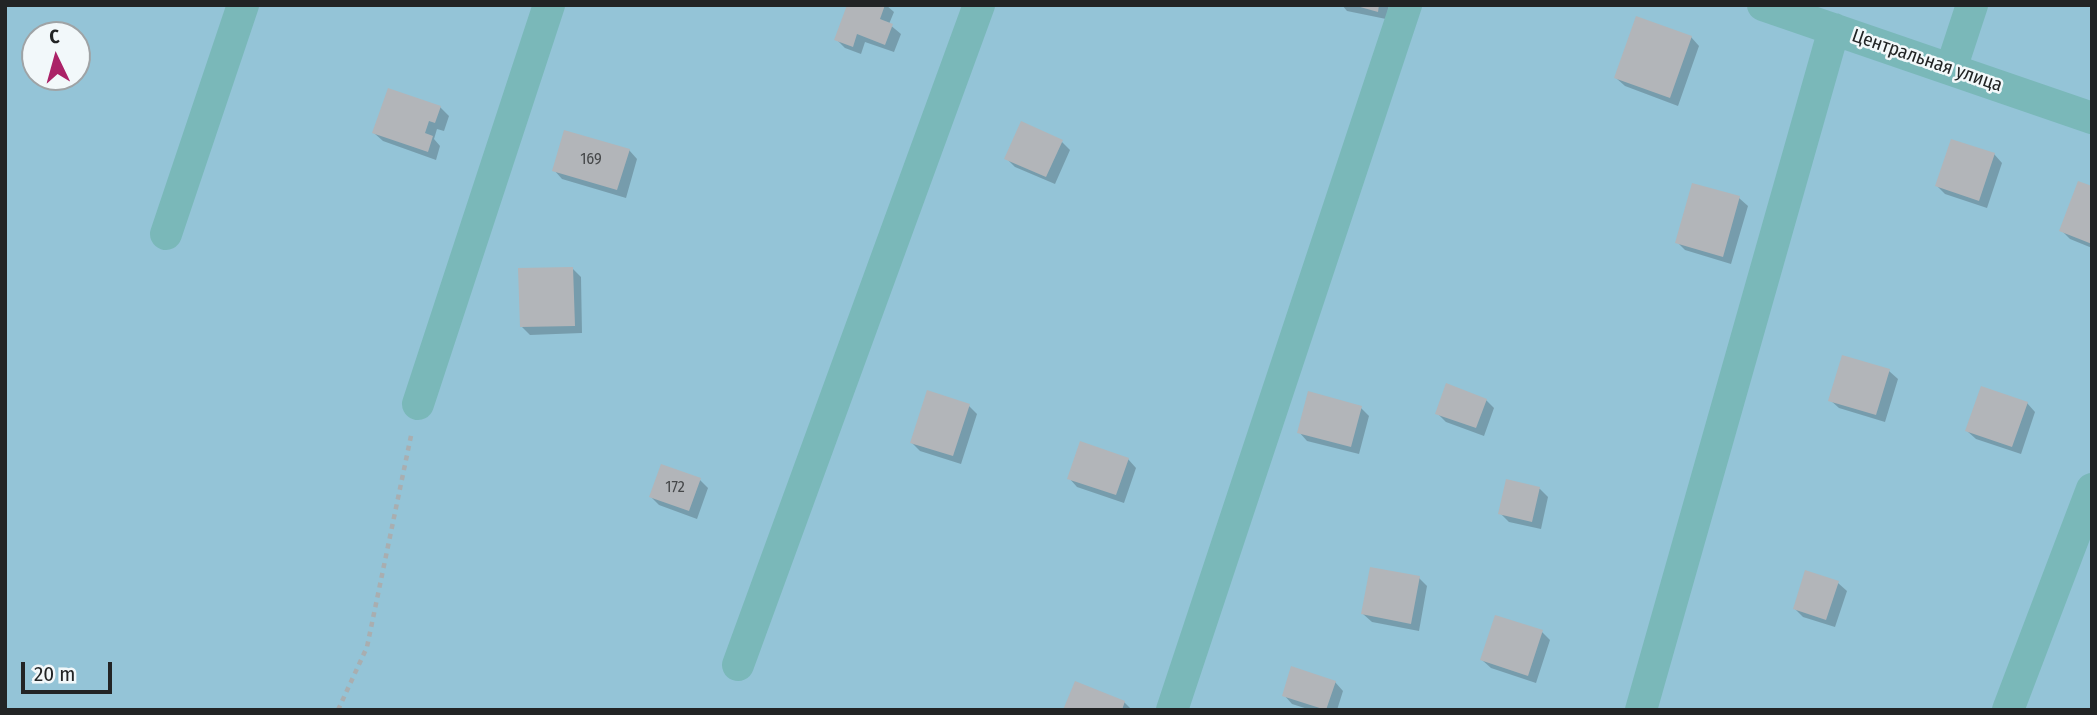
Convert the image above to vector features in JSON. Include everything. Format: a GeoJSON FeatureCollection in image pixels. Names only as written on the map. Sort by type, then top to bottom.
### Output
{"type":"FeatureCollection","features":[{"type":"Feature","properties":{"kind":"street"},"geometry":{"type":"LineString","coordinates":[[166,234],[243,5]]}},
{"type":"Feature","properties":{"kind":"street"},"geometry":{"type":"LineString","coordinates":[[418,404],[549,5]]}},
{"type":"Feature","properties":{"kind":"street"},"geometry":{"type":"LineString","coordinates":[[738,665],[979,5]]}},
{"type":"Feature","properties":{"kind":"street"},"geometry":{"type":"LineString","coordinates":[[1172,710],[1406,5]]}},
{"type":"Feature","properties":{"kind":"street","name":"Центральная улица"},"geometry":{"type":"LineString","coordinates":[[1763,5],[2092,118]]}},
{"type":"Feature","properties":{"kind":"street"},"geometry":{"type":"LineString","coordinates":[[1951,69],[1972,5]]}},
{"type":"Feature","properties":{"kind":"street"},"geometry":{"type":"LineString","coordinates":[[1641,710],[1834,29]]}},
{"type":"Feature","properties":{"kind":"street"},"geometry":{"type":"LineString","coordinates":[[2008,710],[2092,489]]}},
{"type":"Feature","properties":{"kind":"path"},"geometry":{"type":"LineString","coordinates":[[338,710],[367,647],[418,404]]}},
{"type":"Feature","properties":{"kind":"shaded area"},"geometry":{"type":"Polygon","coordinates":[[[5,5],[2092,5],[2092,710],[5,710],[5,5]]]}},
{"type":"Feature","properties":{"kind":"building"},"geometry":{"type":"Polygon","coordinates":[[[847,5],[885,5],[880,19],[893,24],[885,45],[857,34],[853,47],[834,40],[847,5]]]}},
{"type":"Feature","properties":{"kind":"building"},"geometry":{"type":"Polygon","coordinates":[[[1353,5],[1379,5],[1378,12],[1353,5]]]}},
{"type":"Feature","properties":{"kind":"building"},"geometry":{"type":"Polygon","coordinates":[[[1636,16],[1692,36],[1670,98],[1614,78],[1636,16]]]}},
{"type":"Feature","properties":{"kind":"building"},"geometry":{"type":"Polygon","coordinates":[[[388,88],[441,106],[435,123],[429,121],[425,133],[433,136],[428,152],[372,133],[388,88]]]}},
{"type":"Feature","properties":{"kind":"building"},"geometry":{"type":"Polygon","coordinates":[[[1021,121],[1063,140],[1046,177],[1004,159],[1021,121]]]}},
{"type":"Feature","properties":{"kind":"building"},"geometry":{"type":"Polygon","coordinates":[[[564,130],[630,149],[617,190],[552,171],[564,130]]]}},
{"type":"Feature","properties":{"kind":"building"},"geometry":{"type":"Polygon","coordinates":[[[1951,139],[1995,153],[1979,201],[1935,186],[1951,139]]]}},
{"type":"Feature","properties":{"kind":"building"},"geometry":{"type":"Polygon","coordinates":[[[2078,181],[2092,186],[2092,244],[2059,231],[2078,181]]]}},
{"type":"Feature","properties":{"kind":"building"},"geometry":{"type":"Polygon","coordinates":[[[1692,183],[1740,196],[1723,257],[1675,243],[1692,183]]]}},
{"type":"Feature","properties":{"kind":"building"},"geometry":{"type":"Polygon","coordinates":[[[573,267],[575,326],[520,327],[518,268],[573,267]]]}},
{"type":"Feature","properties":{"kind":"building"},"geometry":{"type":"Polygon","coordinates":[[[1842,355],[1890,369],[1876,415],[1828,401],[1842,355]]]}},
{"type":"Feature","properties":{"kind":"building"},"geometry":{"type":"Polygon","coordinates":[[[1446,383],[1487,399],[1476,428],[1435,414],[1446,383]]]}},
{"type":"Feature","properties":{"kind":"building"},"geometry":{"type":"Polygon","coordinates":[[[1981,386],[2028,402],[2012,447],[1965,431],[1981,386]]]}},
{"type":"Feature","properties":{"kind":"building"},"geometry":{"type":"Polygon","coordinates":[[[927,390],[970,404],[953,456],[910,443],[927,390]]]}},
{"type":"Feature","properties":{"kind":"building"},"geometry":{"type":"Polygon","coordinates":[[[1308,391],[1362,406],[1351,447],[1297,433],[1308,391]]]}},
{"type":"Feature","properties":{"kind":"building"},"geometry":{"type":"Polygon","coordinates":[[[1080,441],[1129,458],[1116,495],[1067,479],[1080,441]]]}},
{"type":"Feature","properties":{"kind":"building"},"geometry":{"type":"Polygon","coordinates":[[[661,464],[701,478],[689,511],[649,497],[661,464]]]}},
{"type":"Feature","properties":{"kind":"building"},"geometry":{"type":"Polygon","coordinates":[[[1506,479],[1540,487],[1532,522],[1498,514],[1506,479]]]}},
{"type":"Feature","properties":{"kind":"building"},"geometry":{"type":"Polygon","coordinates":[[[1370,567],[1420,576],[1411,624],[1361,614],[1370,567]]]}},
{"type":"Feature","properties":{"kind":"building"},"geometry":{"type":"Polygon","coordinates":[[[1805,570],[1839,581],[1826,620],[1793,609],[1805,570]]]}},
{"type":"Feature","properties":{"kind":"building"},"geometry":{"type":"Polygon","coordinates":[[[1495,615],[1543,630],[1528,676],[1480,660],[1495,615]]]}},
{"type":"Feature","properties":{"kind":"building"},"geometry":{"type":"Polygon","coordinates":[[[1291,666],[1336,681],[1326,710],[1282,696],[1291,666]]]}},
{"type":"Feature","properties":{"kind":"building"},"geometry":{"type":"Polygon","coordinates":[[[1075,681],[1125,701],[1122,710],[1063,710],[1075,681]]]}}]}
